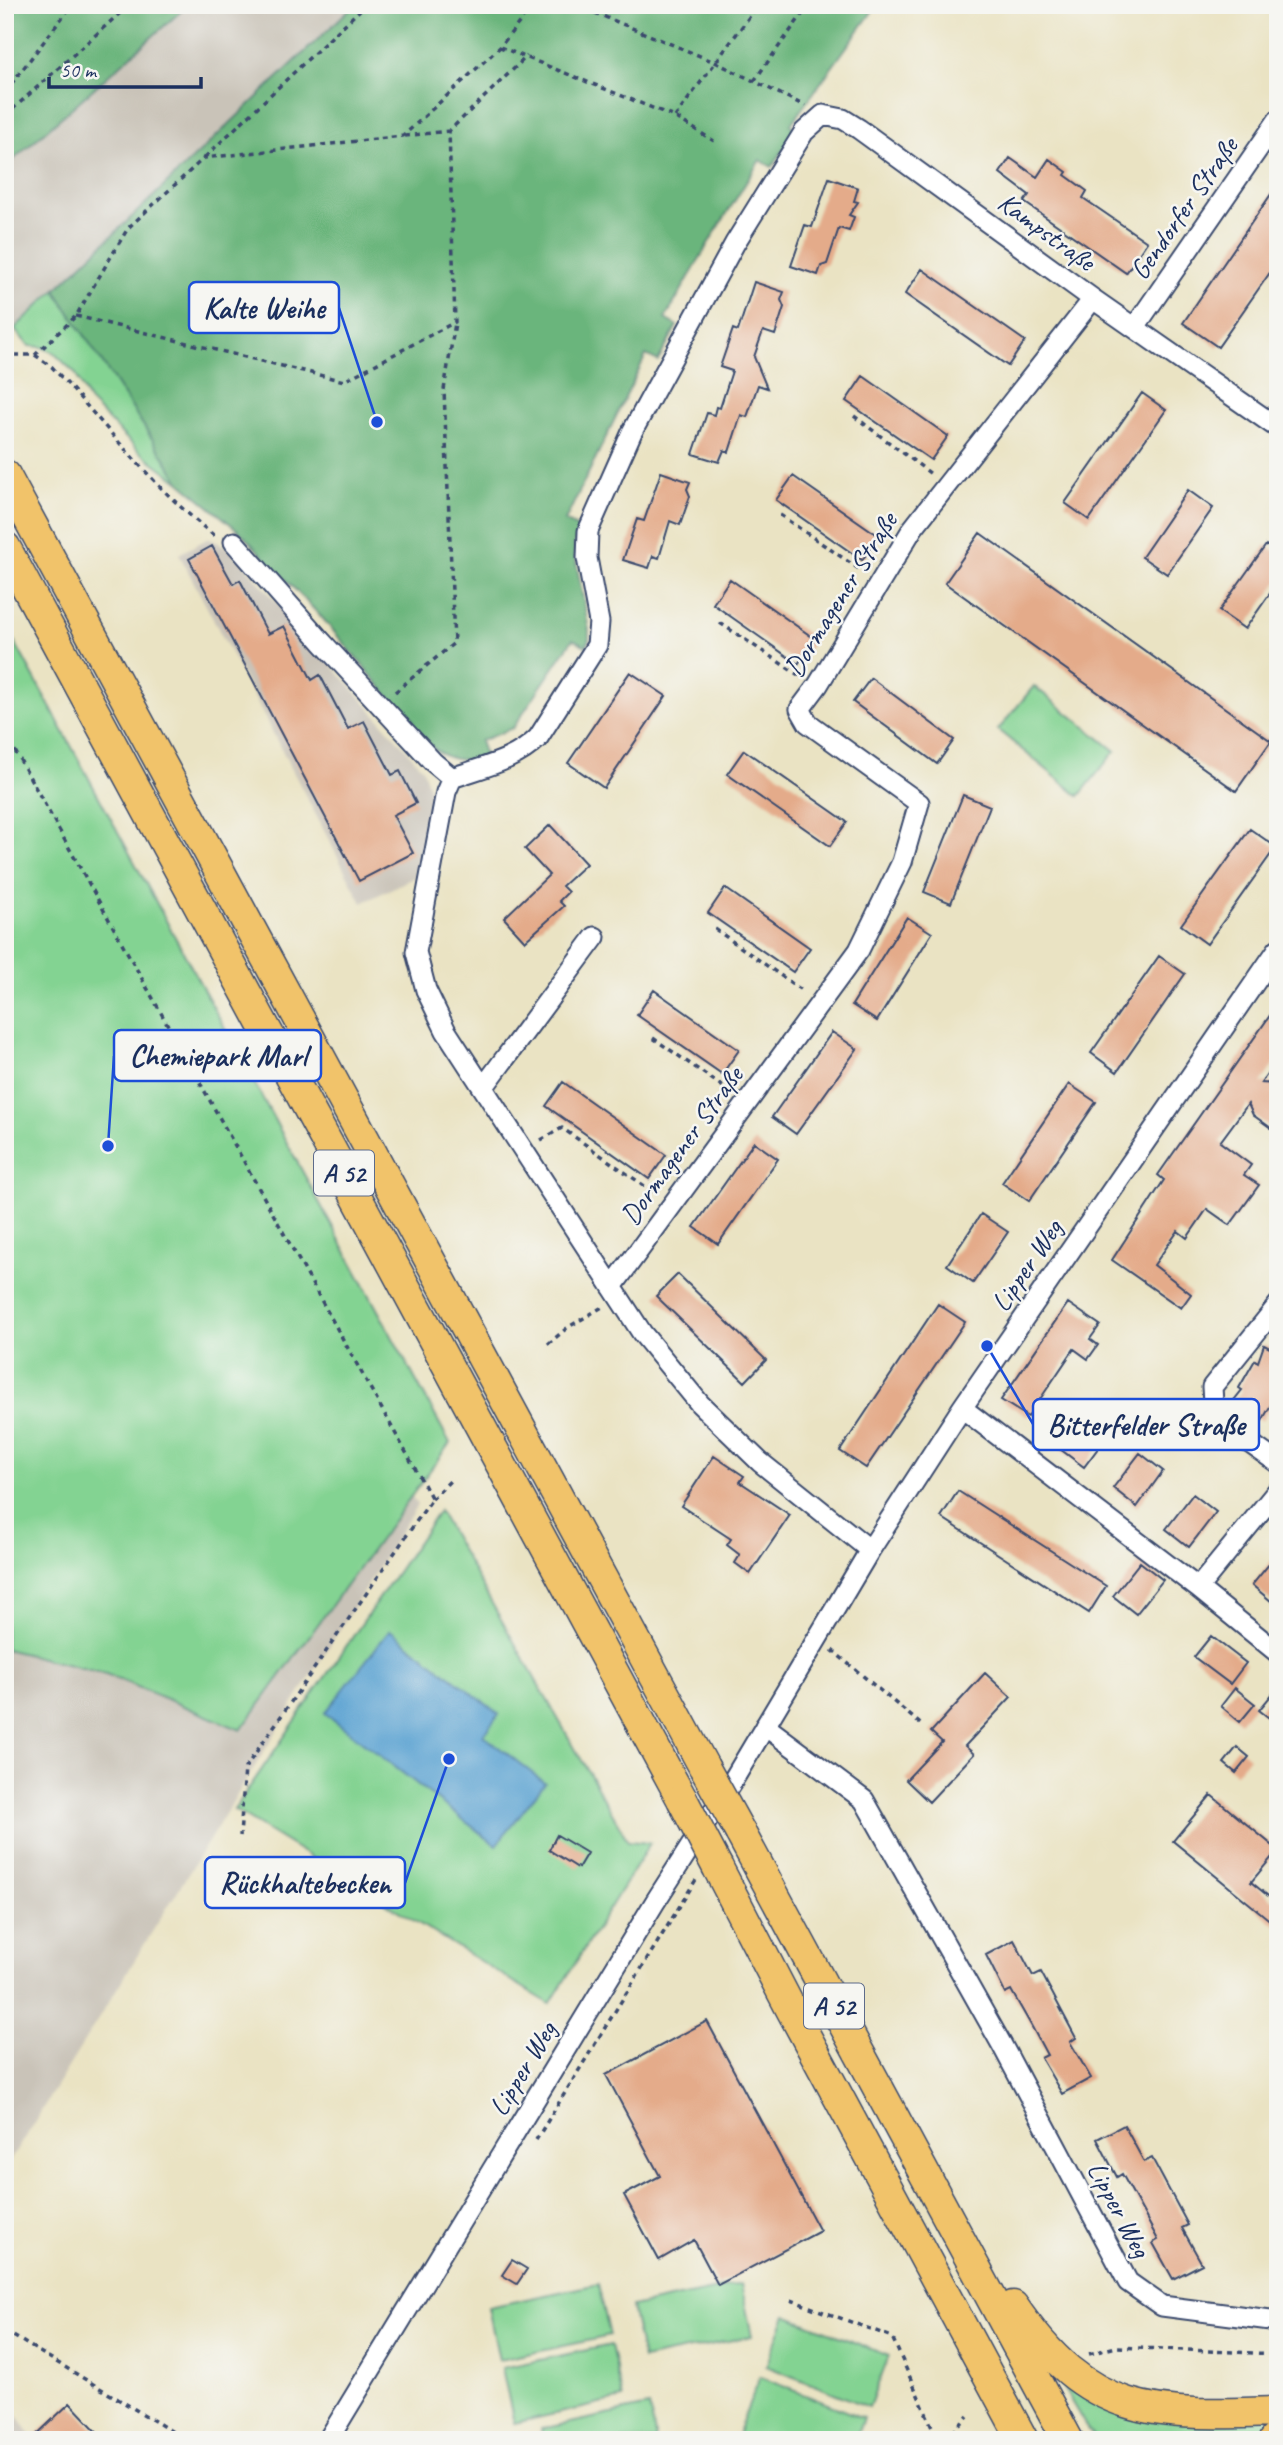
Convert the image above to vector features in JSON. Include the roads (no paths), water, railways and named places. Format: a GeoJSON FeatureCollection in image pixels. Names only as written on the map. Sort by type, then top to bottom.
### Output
{"type":"FeatureCollection","features":[{"type":"Feature","properties":{"kind":"highway","name":"A 52"},"geometry":{"type":"LineString","coordinates":[[5,475],[1068,2440]]}},
{"type":"Feature","properties":{"kind":"highway","name":"A 52"},"geometry":{"type":"LineString","coordinates":[[5,547],[682,1799],[711,1868],[797,2021],[1023,2440]]}},
{"type":"Feature","properties":{"kind":"highway"},"geometry":{"type":"LineString","coordinates":[[929,2180],[1028,2327],[1062,2366],[1084,2384],[1111,2398],[1144,2408],[1178,2413],[1278,2412]]}},
{"type":"Feature","properties":{"kind":"highway"},"geometry":{"type":"LineString","coordinates":[[969,2337],[1010,2440]]}},
{"type":"Feature","properties":{"kind":"street","name":"Kampstraße"},"geometry":{"type":"LineString","coordinates":[[452,778],[526,750],[538,738],[597,645],[599,622],[587,558],[588,531],[632,432],[682,336],[735,243],[804,132],[823,115],[843,118],[859,129],[1093,299],[1278,428]]}},
{"type":"Feature","properties":{"kind":"street","name":"Gendorfer Straße"},"geometry":{"type":"LineString","coordinates":[[1135,327],[1278,120]]}},
{"type":"Feature","properties":{"kind":"street","name":"Dormagener Straße"},"geometry":{"type":"LineString","coordinates":[[616,1292],[672,1205],[859,950],[902,862],[919,803],[808,723],[800,709],[913,528],[1093,299]]}},
{"type":"Feature","properties":{"kind":"street"},"geometry":{"type":"LineString","coordinates":[[234,542],[380,705],[433,762],[452,778]]}},
{"type":"Feature","properties":{"kind":"street","name":"Dormagener Straße"},"geometry":{"type":"LineString","coordinates":[[452,778],[446,792],[416,952],[426,990],[446,1031],[642,1333],[700,1404],[760,1462],[870,1550]]}},
{"type":"Feature","properties":{"kind":"street"},"geometry":{"type":"LineString","coordinates":[[483,1088],[595,937]]}},
{"type":"Feature","properties":{"kind":"street","name":"Lipper Weg"},"geometry":{"type":"LineString","coordinates":[[328,2440],[870,1550],[962,1408],[1278,949]]}},
{"type":"Feature","properties":{"kind":"street"},"geometry":{"type":"LineString","coordinates":[[1278,1305],[1212,1387],[1214,1418],[1278,1463]]}},
{"type":"Feature","properties":{"kind":"street"},"geometry":{"type":"LineString","coordinates":[[962,1408],[1198,1588],[1278,1653]]}},
{"type":"Feature","properties":{"kind":"street"},"geometry":{"type":"LineString","coordinates":[[1198,1588],[1278,1490]]}},
{"type":"Feature","properties":{"kind":"street","name":"Lipper Weg"},"geometry":{"type":"LineString","coordinates":[[765,1726],[864,1800],[1002,2045],[1128,2283],[1162,2306],[1278,2321]]}},
{"type":"Feature","properties":{"kind":"water"},"geometry":{"type":"Polygon","coordinates":[[[390,1630],[499,1714],[483,1735],[545,1783],[496,1845],[325,1713],[390,1630]]]}},
{"type":"Feature","properties":{"kind":"place","name":"Kalte Weihe"},"geometry":{"type":"Point","coordinates":[377,422]}},
{"type":"Feature","properties":{"kind":"place","name":"Chemiepark Marl"},"geometry":{"type":"Point","coordinates":[108,1146]}},
{"type":"Feature","properties":{"kind":"place","name":"Bitterfelder Straße"},"geometry":{"type":"Point","coordinates":[987,1346]}},
{"type":"Feature","properties":{"kind":"place","name":"Rückhaltebecken"},"geometry":{"type":"Point","coordinates":[449,1759]}}]}
